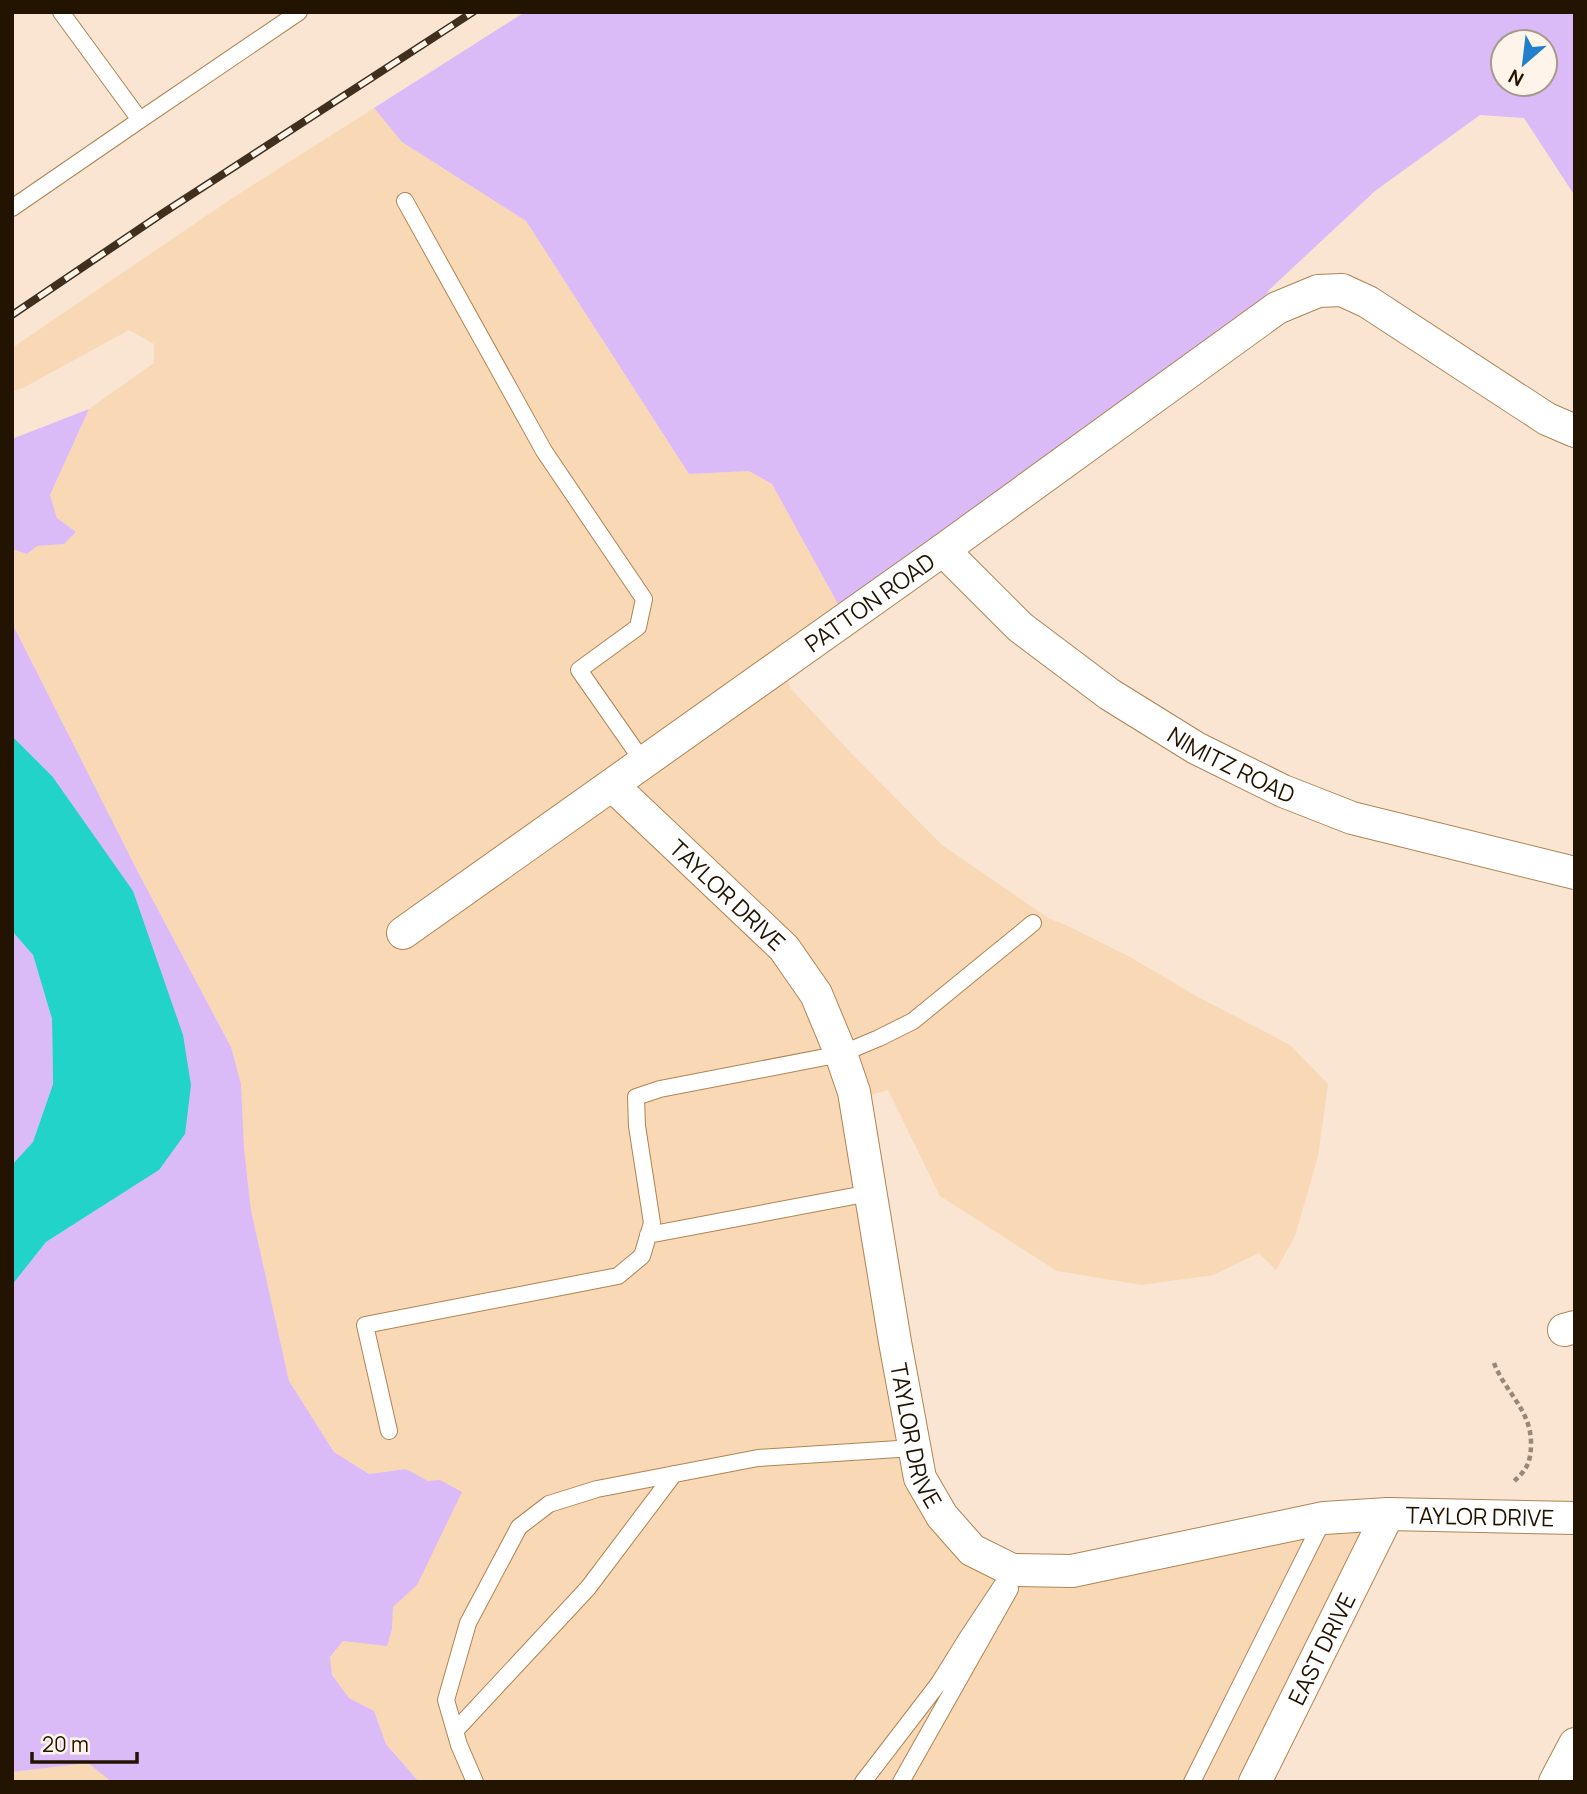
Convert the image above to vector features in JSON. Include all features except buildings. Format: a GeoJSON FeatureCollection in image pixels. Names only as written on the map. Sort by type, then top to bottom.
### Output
{"type":"FeatureCollection","features":[{"type":"Feature","properties":{"kind":"street","name":"PATTON ROAD"},"geometry":{"type":"LineString","coordinates":[[404,933],[943,550],[1277,307],[1318,291],[1342,290],[1368,302],[1547,419],[1575,431]]}},
{"type":"Feature","properties":{"kind":"street","name":"NIMITZ ROAD"},"geometry":{"type":"LineString","coordinates":[[943,550],[1020,626],[1109,694],[1196,748],[1283,791],[1352,818],[1575,873]]}},
{"type":"Feature","properties":{"kind":"street","name":"TAYLOR DRIVE"},"geometry":{"type":"LineString","coordinates":[[613,786],[785,948],[816,994],[854,1092],[920,1478],[942,1516],[972,1550],[1016,1571],[1072,1571],[1324,1518],[1388,1514],[1575,1518]]}},
{"type":"Feature","properties":{"kind":"street","name":"EAST DRIVE"},"geometry":{"type":"LineString","coordinates":[[1255,1782],[1388,1514]]}},
{"type":"Feature","properties":{"kind":"street"},"geometry":{"type":"LineString","coordinates":[[1555,1782],[1575,1744]]}},
{"type":"Feature","properties":{"kind":"lane"},"geometry":{"type":"LineString","coordinates":[[61,12],[140,120]]}},
{"type":"Feature","properties":{"kind":"lane"},"geometry":{"type":"LineString","coordinates":[[12,208],[299,12]]}},
{"type":"Feature","properties":{"kind":"lane"},"geometry":{"type":"LineString","coordinates":[[405,201],[544,451],[644,599],[638,627],[579,670],[644,763]]}},
{"type":"Feature","properties":{"kind":"lane"},"geometry":{"type":"LineString","coordinates":[[389,1431],[365,1325],[618,1276],[642,1256],[652,1223],[637,1126],[636,1097],[660,1089],[841,1054],[879,1038],[913,1021],[1033,923]]}},
{"type":"Feature","properties":{"kind":"lane"},"geometry":{"type":"LineString","coordinates":[[648,1235],[870,1193]]}},
{"type":"Feature","properties":{"kind":"lane"},"geometry":{"type":"LineString","coordinates":[[475,1782],[446,1700],[468,1623],[519,1527],[549,1504],[597,1489],[758,1458],[914,1448]]}},
{"type":"Feature","properties":{"kind":"lane"},"geometry":{"type":"LineString","coordinates":[[455,1731],[588,1588],[674,1474]]}},
{"type":"Feature","properties":{"kind":"lane"},"geometry":{"type":"LineString","coordinates":[[1192,1782],[1324,1518]]}},
{"type":"Feature","properties":{"kind":"lane"},"geometry":{"type":"LineString","coordinates":[[863,1782],[939,1683],[967,1638],[1016,1571]]}},
{"type":"Feature","properties":{"kind":"lane"},"geometry":{"type":"LineString","coordinates":[[901,1782],[1016,1571]]}},
{"type":"Feature","properties":{"kind":"path"},"geometry":{"type":"LineString","coordinates":[[1494,1363],[1500,1378],[1524,1413],[1531,1432],[1528,1467],[1507,1488]]}},
{"type":"Feature","properties":{"kind":"shaded area"},"geometry":{"type":"Polygon","coordinates":[[[525,12],[1575,12],[1575,196],[1524,118],[1480,115],[1375,191],[1270,289],[1252,314],[844,615],[772,484],[749,471],[689,474],[526,221],[402,142],[374,108],[525,12]]]}},
{"type":"Feature","properties":{"kind":"shaded area"},"geometry":{"type":"Polygon","coordinates":[[[374,108],[402,142],[526,221],[689,474],[749,471],[772,484],[844,615],[780,664],[791,689],[852,754],[942,845],[1048,918],[1130,957],[1198,997],[1290,1045],[1328,1084],[1318,1156],[1295,1236],[1276,1270],[1259,1253],[1213,1275],[1141,1285],[1057,1271],[940,1196],[888,1090],[854,1100],[934,1479],[965,1529],[996,1545],[1036,1560],[1372,1517],[1240,1782],[419,1782],[386,1744],[374,1711],[349,1698],[332,1675],[330,1657],[343,1641],[392,1629],[393,1607],[417,1585],[428,1481],[406,1469],[369,1474],[334,1452],[289,1381],[251,1210],[231,1047],[138,872],[12,623],[12,549],[27,554],[36,546],[64,544],[76,532],[57,518],[50,495],[89,409],[154,363],[154,344],[129,330],[23,388],[12,391],[12,348],[231,199],[374,108]]]}},
{"type":"Feature","properties":{"kind":"shaded area"},"geometry":{"type":"Polygon","coordinates":[[[89,409],[50,495],[57,518],[76,532],[64,544],[37,546],[27,554],[12,549],[12,439],[89,409]]]}},
{"type":"Feature","properties":{"kind":"shaded area"},"geometry":{"type":"Polygon","coordinates":[[[12,623],[138,872],[231,1047],[241,1084],[244,1149],[251,1210],[289,1381],[334,1452],[369,1474],[406,1469],[428,1481],[440,1480],[462,1492],[417,1585],[393,1607],[392,1629],[387,1646],[343,1641],[330,1657],[332,1675],[349,1698],[374,1711],[386,1744],[419,1782],[112,1782],[88,1763],[12,1772],[12,1285],[46,1242],[159,1170],[52,776],[12,736],[12,623]]]}},
{"type":"Feature","properties":{"kind":"shaded area"},"geometry":{"type":"Polygon","coordinates":[[[12,931],[33,955],[52,1019],[53,1084],[33,1143],[12,1165],[12,931]]]}},
{"type":"Feature","properties":{"kind":"shaded area"},"geometry":{"type":"Polygon","coordinates":[[[88,1763],[112,1782],[12,1782],[12,1772],[88,1763]]]}},
{"type":"Feature","properties":{"kind":"water"},"geometry":{"type":"Polygon","coordinates":[[[12,736],[52,776],[133,891],[183,1035],[191,1085],[185,1134],[159,1170],[46,1242],[12,1285],[12,1165],[33,1142],[53,1084],[52,1019],[33,955],[12,931],[12,736]]]}},
{"type":"Feature","properties":{"kind":"railway"},"geometry":{"type":"LineString","coordinates":[[12,315],[163,213],[473,12]]}}]}
